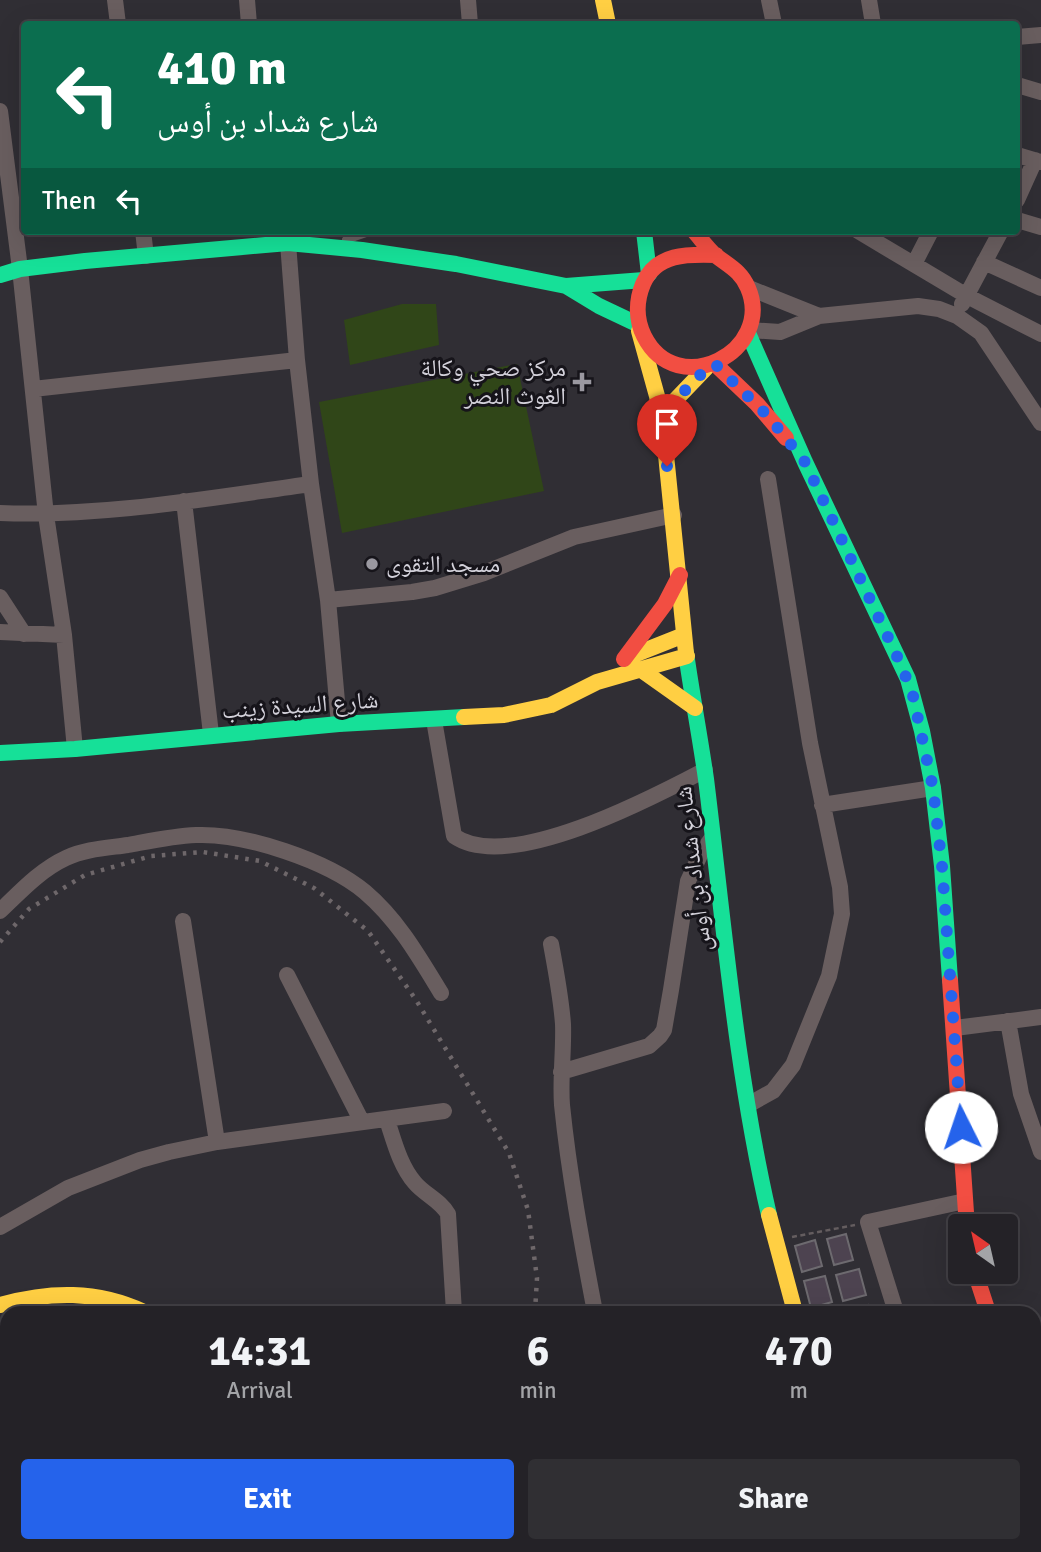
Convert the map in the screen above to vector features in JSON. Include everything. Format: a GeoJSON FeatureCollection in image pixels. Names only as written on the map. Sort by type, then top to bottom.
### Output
{"type":"FeatureCollection","features":[{"type":"Feature","properties":{"kind":"main road"},"geometry":{"type":"LineString","coordinates":[[603,0],[607,21]]}},
{"type":"Feature","properties":{"kind":"main road"},"geometry":{"type":"LineString","coordinates":[[617,0],[620,21]]}},
{"type":"Feature","properties":{"kind":"main road"},"geometry":{"type":"LineString","coordinates":[[644,235],[646,276],[637,301],[638,327],[650,349],[667,361],[687,368],[711,366],[769,417],[805,462]]}},
{"type":"Feature","properties":{"kind":"main road"},"geometry":{"type":"LineString","coordinates":[[698,235],[716,255]]}},
{"type":"Feature","properties":{"kind":"main road"},"geometry":{"type":"LineString","coordinates":[[0,275],[20,269],[278,239],[456,264],[566,286],[646,276],[662,261],[679,253],[698,251],[716,255],[730,263],[741,274],[748,288],[753,309],[749,331],[735,352],[711,366],[660,416]]}},
{"type":"Feature","properties":{"kind":"main road"},"geometry":{"type":"LineString","coordinates":[[566,286],[638,327]]}},
{"type":"Feature","properties":{"kind":"main road","name":"شارع شداد بن أوس"},"geometry":{"type":"LineString","coordinates":[[638,327],[660,416],[674,515],[684,635],[705,770],[748,1105],[774,1241],[793,1306]]}},
{"type":"Feature","properties":{"kind":"main road"},"geometry":{"type":"LineString","coordinates":[[749,331],[805,462],[908,679],[922,731],[933,788],[942,866],[966,1214]]}},
{"type":"Feature","properties":{"kind":"main road"},"geometry":{"type":"LineString","coordinates":[[624,659],[665,604],[680,575]]}},
{"type":"Feature","properties":{"kind":"main road","name":"شارع السيدة زينب"},"geometry":{"type":"LineString","coordinates":[[597,682],[624,659],[684,635]]}},
{"type":"Feature","properties":{"kind":"main road","name":"شارع السيدة زينب"},"geometry":{"type":"LineString","coordinates":[[0,753],[75,749],[211,734],[339,724],[504,715],[538,709],[597,682],[687,656]]}},
{"type":"Feature","properties":{"kind":"main road"},"geometry":{"type":"LineString","coordinates":[[640,669],[695,708]]}},
{"type":"Feature","properties":{"kind":"main road"},"geometry":{"type":"LineString","coordinates":[[979,1284],[986,1306]]}},
{"type":"Feature","properties":{"kind":"main road"},"geometry":{"type":"LineString","coordinates":[[0,1305],[20,1298],[62,1293],[104,1298],[127,1306]]}},
{"type":"Feature","properties":{"kind":"street"},"geometry":{"type":"LineString","coordinates":[[115,0],[118,21]]}},
{"type":"Feature","properties":{"kind":"street"},"geometry":{"type":"LineString","coordinates":[[247,0],[249,21]]}},
{"type":"Feature","properties":{"kind":"street"},"geometry":{"type":"LineString","coordinates":[[468,0],[470,21]]}},
{"type":"Feature","properties":{"kind":"street"},"geometry":{"type":"LineString","coordinates":[[769,0],[773,21]]}},
{"type":"Feature","properties":{"kind":"street"},"geometry":{"type":"LineString","coordinates":[[869,0],[872,21]]}},
{"type":"Feature","properties":{"kind":"street"},"geometry":{"type":"LineString","coordinates":[[1020,37],[1041,35]]}},
{"type":"Feature","properties":{"kind":"street"},"geometry":{"type":"LineString","coordinates":[[1020,86],[1041,92]]}},
{"type":"Feature","properties":{"kind":"street"},"geometry":{"type":"LineString","coordinates":[[1,120],[46,515],[64,635],[75,749]]}},
{"type":"Feature","properties":{"kind":"street"},"geometry":{"type":"LineString","coordinates":[[1020,156],[1038,161],[1020,194]]}},
{"type":"Feature","properties":{"kind":"street"},"geometry":{"type":"LineString","coordinates":[[1020,221],[1041,227]]}},
{"type":"Feature","properties":{"kind":"street"},"geometry":{"type":"LineString","coordinates":[[144,235],[146,256]]}},
{"type":"Feature","properties":{"kind":"street"},"geometry":{"type":"LineString","coordinates":[[865,235],[967,296],[1041,334]]}},
{"type":"Feature","properties":{"kind":"street"},"geometry":{"type":"LineString","coordinates":[[914,264],[929,235]]}},
{"type":"Feature","properties":{"kind":"street"},"geometry":{"type":"LineString","coordinates":[[957,316],[999,235]]}},
{"type":"Feature","properties":{"kind":"street"},"geometry":{"type":"LineString","coordinates":[[278,239],[297,360],[328,600],[339,724]]}},
{"type":"Feature","properties":{"kind":"street"},"geometry":{"type":"LineString","coordinates":[[984,262],[1041,288]]}},
{"type":"Feature","properties":{"kind":"street"},"geometry":{"type":"LineString","coordinates":[[748,288],[819,316]]}},
{"type":"Feature","properties":{"kind":"street"},"geometry":{"type":"LineString","coordinates":[[749,331],[780,332],[819,316],[918,306],[939,309],[957,316],[981,333],[1041,423]]}},
{"type":"Feature","properties":{"kind":"street"},"geometry":{"type":"LineString","coordinates":[[33,389],[297,360]]}},
{"type":"Feature","properties":{"kind":"street"},"geometry":{"type":"LineString","coordinates":[[748,1105],[773,1091],[793,1065],[821,999],[837,945],[842,914],[842,900],[822,805],[768,479]]}},
{"type":"Feature","properties":{"kind":"street"},"geometry":{"type":"LineString","coordinates":[[0,513],[46,515],[184,501],[311,484]]}},
{"type":"Feature","properties":{"kind":"street"},"geometry":{"type":"LineString","coordinates":[[184,501],[211,734]]}},
{"type":"Feature","properties":{"kind":"street"},"geometry":{"type":"LineString","coordinates":[[328,600],[435,588],[484,573],[574,537],[674,515]]}},
{"type":"Feature","properties":{"kind":"street"},"geometry":{"type":"LineString","coordinates":[[0,597],[24,634]]}},
{"type":"Feature","properties":{"kind":"street"},"geometry":{"type":"LineString","coordinates":[[0,632],[64,635]]}},
{"type":"Feature","properties":{"kind":"street"},"geometry":{"type":"LineString","coordinates":[[434,720],[454,836],[474,845],[497,847],[575,830],[654,797],[705,770]]}},
{"type":"Feature","properties":{"kind":"street"},"geometry":{"type":"LineString","coordinates":[[822,805],[933,788]]}},
{"type":"Feature","properties":{"kind":"street"},"geometry":{"type":"LineString","coordinates":[[0,911],[42,872],[77,853],[195,835],[229,837],[254,842],[312,862],[345,877],[363,890],[402,933],[441,993]]}},
{"type":"Feature","properties":{"kind":"street"},"geometry":{"type":"LineString","coordinates":[[561,1072],[649,1046],[664,1030],[688,881],[701,853],[712,838]]}},
{"type":"Feature","properties":{"kind":"street"},"geometry":{"type":"LineString","coordinates":[[183,921],[217,1142]]}},
{"type":"Feature","properties":{"kind":"street"},"geometry":{"type":"LineString","coordinates":[[551,944],[562,1010],[562,1105],[594,1306]]}},
{"type":"Feature","properties":{"kind":"street"},"geometry":{"type":"LineString","coordinates":[[287,975],[362,1122]]}},
{"type":"Feature","properties":{"kind":"street"},"geometry":{"type":"LineString","coordinates":[[955,1028],[1041,1017]]}},
{"type":"Feature","properties":{"kind":"street"},"geometry":{"type":"LineString","coordinates":[[1008,1021],[1021,1094],[1041,1152]]}},
{"type":"Feature","properties":{"kind":"street"},"geometry":{"type":"LineString","coordinates":[[0,1227],[68,1188],[169,1152],[217,1142],[444,1111]]}},
{"type":"Feature","properties":{"kind":"street"},"geometry":{"type":"LineString","coordinates":[[387,1120],[411,1178],[444,1207],[448,1214],[454,1306]]}},
{"type":"Feature","properties":{"kind":"street"},"geometry":{"type":"LineString","coordinates":[[894,1306],[868,1222],[965,1201]]}},
{"type":"Feature","properties":{"kind":"lane"},"geometry":{"type":"LineString","coordinates":[[327,246],[360,235]]}},
{"type":"Feature","properties":{"kind":"path"},"geometry":{"type":"LineString","coordinates":[[774,1241],[868,1222]]}},
{"type":"Feature","properties":{"kind":"green space"},"geometry":{"type":"Polygon","coordinates":[[[402,304],[436,304],[439,345],[350,365],[344,320],[402,304]]]}},
{"type":"Feature","properties":{"kind":"green space"},"geometry":{"type":"Polygon","coordinates":[[[517,364],[544,491],[342,533],[319,402],[517,364]]]}},
{"type":"Feature","properties":{"kind":"building"},"geometry":{"type":"Polygon","coordinates":[[[846,1234],[853,1260],[834,1265],[827,1239],[846,1234]]]}},
{"type":"Feature","properties":{"kind":"building"},"geometry":{"type":"Polygon","coordinates":[[[815,1240],[822,1266],[802,1272],[795,1246],[815,1240]]]}},
{"type":"Feature","properties":{"kind":"building"},"geometry":{"type":"Polygon","coordinates":[[[859,1269],[866,1295],[843,1301],[836,1275],[859,1269]]]}},
{"type":"Feature","properties":{"kind":"building"},"geometry":{"type":"Polygon","coordinates":[[[825,1276],[832,1302],[810,1306],[804,1281],[825,1276]]]}},
{"type":"Feature","properties":{"kind":"railway"},"geometry":{"type":"LineString","coordinates":[[0,942],[29,909],[85,875],[151,856],[203,852],[260,861],[314,888],[368,931],[416,1000],[509,1153],[528,1210],[537,1278],[535,1306]]}},
{"type":"Feature","properties":{"kind":"traffic: fast"},"geometry":{"type":"LineString","coordinates":[[644,235],[649,274]]}},
{"type":"Feature","properties":{"kind":"traffic: fast"},"geometry":{"type":"LineString","coordinates":[[0,275],[20,269],[85,261],[288,243],[362,250],[456,264],[566,286],[644,280]]}},
{"type":"Feature","properties":{"kind":"traffic: fast"},"geometry":{"type":"LineString","coordinates":[[566,286],[637,324]]}},
{"type":"Feature","properties":{"kind":"traffic: fast"},"geometry":{"type":"LineString","coordinates":[[748,333],[805,462],[908,679],[933,788],[950,980]]}},
{"type":"Feature","properties":{"kind":"traffic: fast"},"geometry":{"type":"LineString","coordinates":[[686,653],[706,779],[739,1053],[769,1215]]}},
{"type":"Feature","properties":{"kind":"traffic: fast"},"geometry":{"type":"LineString","coordinates":[[0,753],[75,749],[339,724],[464,717]]}},
{"type":"Feature","properties":{"kind":"traffic: slow"},"geometry":{"type":"LineString","coordinates":[[603,0],[607,21]]}},
{"type":"Feature","properties":{"kind":"traffic: slow"},"geometry":{"type":"LineString","coordinates":[[639,331],[657,396],[665,445],[686,653]]}},
{"type":"Feature","properties":{"kind":"traffic: slow"},"geometry":{"type":"LineString","coordinates":[[660,416],[707,367]]}},
{"type":"Feature","properties":{"kind":"traffic: slow"},"geometry":{"type":"LineString","coordinates":[[626,658],[684,635]]}},
{"type":"Feature","properties":{"kind":"traffic: slow"},"geometry":{"type":"LineString","coordinates":[[464,717],[504,715],[551,705],[597,682],[687,656]]}},
{"type":"Feature","properties":{"kind":"traffic: slow"},"geometry":{"type":"LineString","coordinates":[[640,669],[695,708]]}},
{"type":"Feature","properties":{"kind":"traffic: slow"},"geometry":{"type":"LineString","coordinates":[[769,1215],[793,1306]]}},
{"type":"Feature","properties":{"kind":"traffic: slow"},"geometry":{"type":"LineString","coordinates":[[0,1305],[37,1297],[73,1295],[91,1296],[129,1306]]}},
{"type":"Feature","properties":{"kind":"traffic: jam"},"geometry":{"type":"LineString","coordinates":[[697,235],[715,255]]}},
{"type":"Feature","properties":{"kind":"traffic: jam"},"geometry":{"type":"LineString","coordinates":[[715,255],[734,269],[748,288],[753,311],[748,331],[736,348],[718,360],[699,366],[678,365],[659,355],[641,330],[638,304],[643,284],[656,266],[664,261],[684,256],[715,255]]}},
{"type":"Feature","properties":{"kind":"traffic: jam"},"geometry":{"type":"LineString","coordinates":[[715,364],[757,404],[786,438]]}},
{"type":"Feature","properties":{"kind":"traffic: jam"},"geometry":{"type":"LineString","coordinates":[[624,659],[665,604],[680,575]]}},
{"type":"Feature","properties":{"kind":"traffic: jam"},"geometry":{"type":"LineString","coordinates":[[950,980],[966,1214]]}},
{"type":"Feature","properties":{"kind":"traffic: jam"},"geometry":{"type":"LineString","coordinates":[[979,1284],[986,1306]]}},
{"type":"Feature","properties":{"kind":"place","name":"مركز صحي وكالة الغوث النصر"},"geometry":{"type":"Point","coordinates":[582,382]}},
{"type":"Feature","properties":{"kind":"place","name":"مسجد التقوى"},"geometry":{"type":"Point","coordinates":[372,564]}},
{"type":"Feature","properties":{"kind":"route"},"geometry":{"type":"LineString","coordinates":[[667,466],[660,416],[708,367],[715,364],[769,417],[805,462],[908,679],[933,788],[942,866],[961,1127]]}}]}
